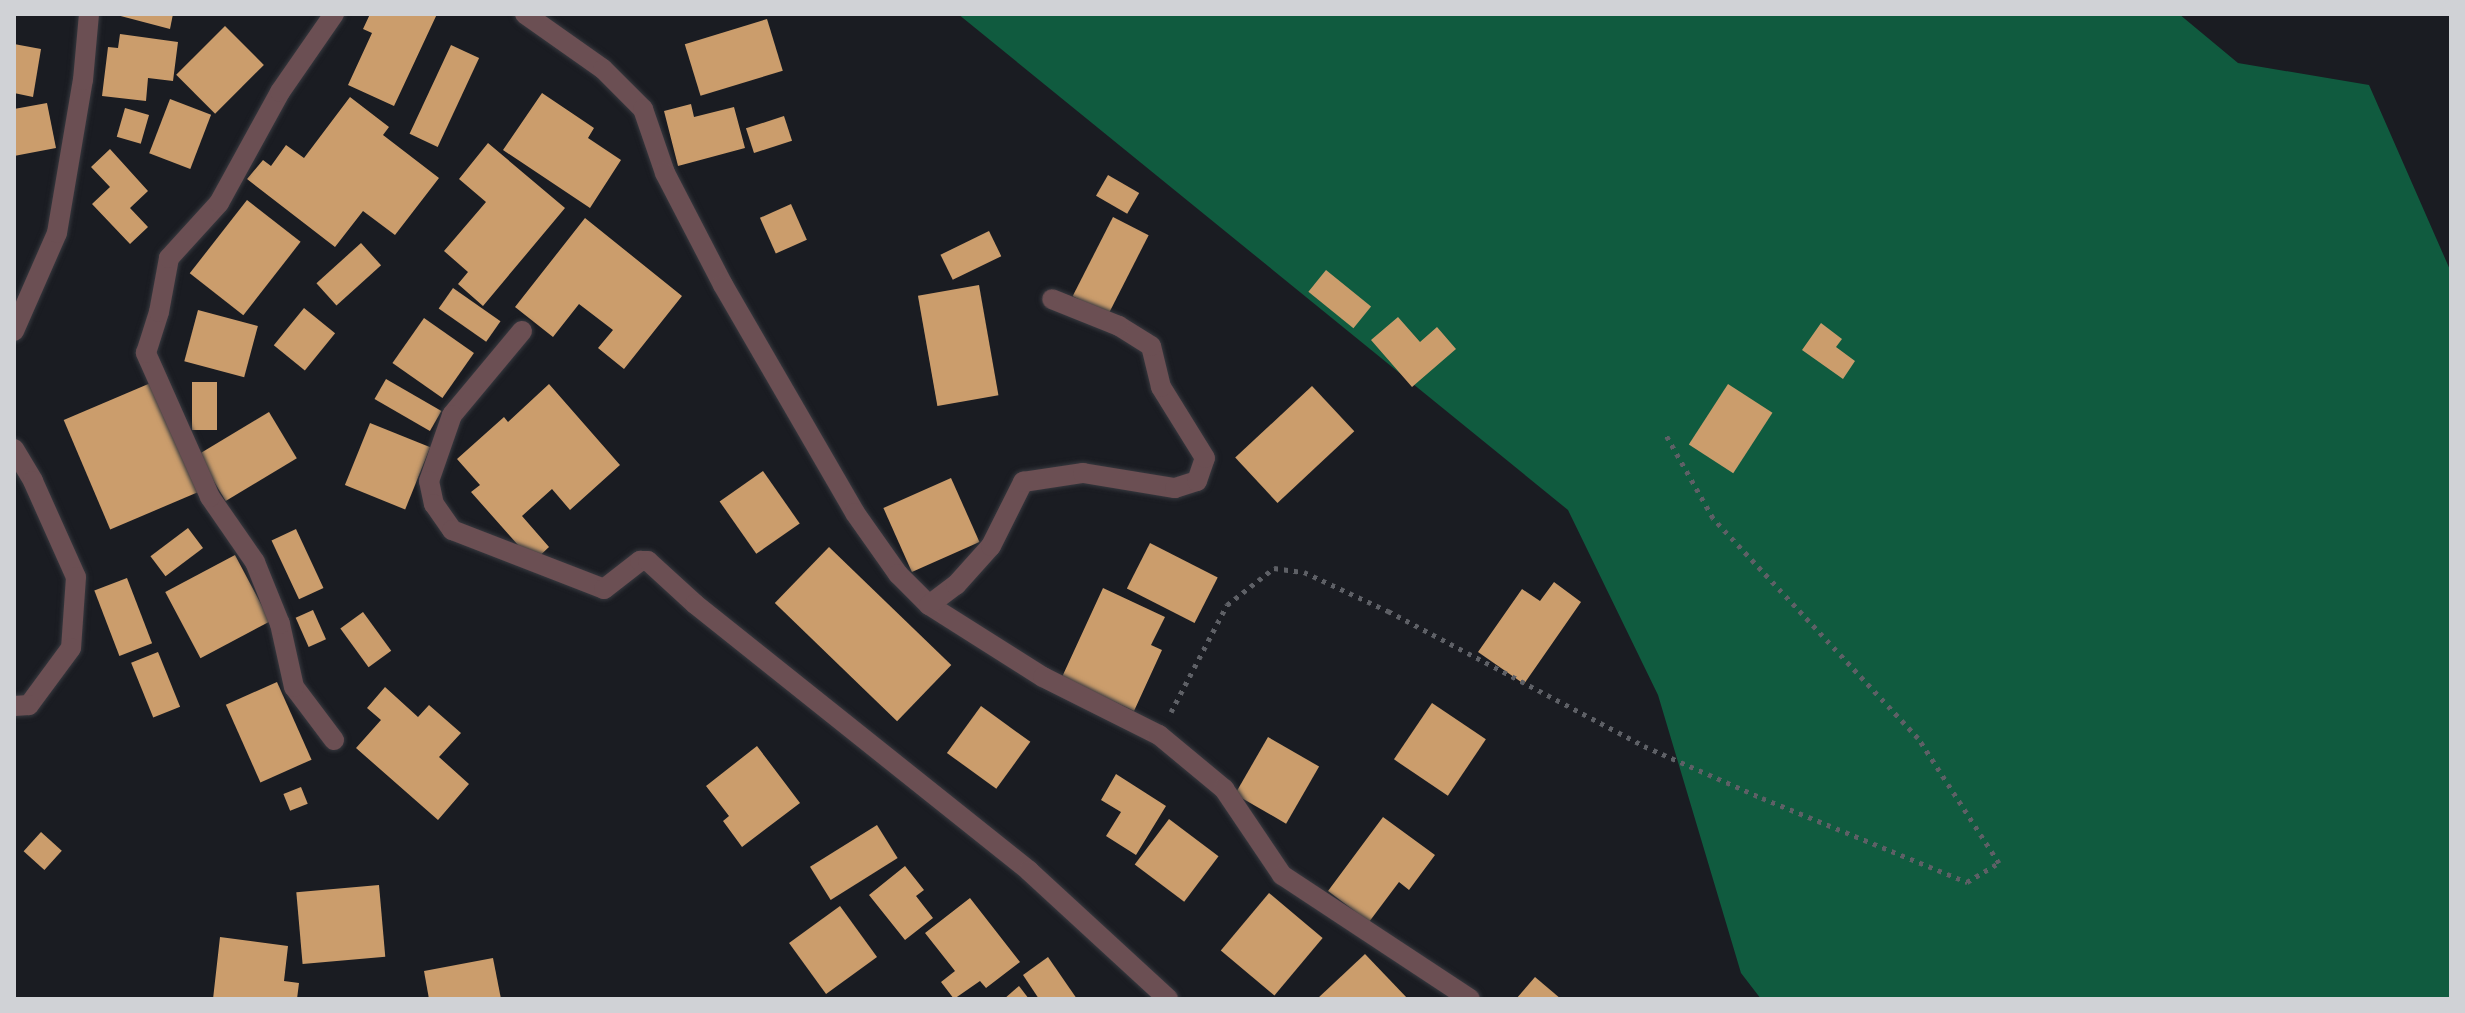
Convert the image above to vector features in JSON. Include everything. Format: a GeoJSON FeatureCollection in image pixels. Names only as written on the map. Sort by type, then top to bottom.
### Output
{"type":"FeatureCollection","features":[{"type":"Feature","properties":{"kind":"street"},"geometry":{"type":"LineString","coordinates":[[14,331],[57,233],[83,80],[89,14]]}},
{"type":"Feature","properties":{"kind":"street"},"geometry":{"type":"LineString","coordinates":[[334,14],[280,92],[219,203],[169,258],[159,312],[146,353],[210,497],[255,562],[280,624],[294,687],[334,740]]}},
{"type":"Feature","properties":{"kind":"street"},"geometry":{"type":"LineString","coordinates":[[525,14],[603,69],[643,109],[665,173],[795,413],[855,513],[898,574],[929,605],[1043,677],[1159,735],[1224,789],[1282,875],[1470,999]]}},
{"type":"Feature","properties":{"kind":"street"},"geometry":{"type":"LineString","coordinates":[[929,605],[956,585],[991,546],[1023,482],[1083,473],[1175,488],[1197,481],[1205,458],[1161,387],[1151,346],[1119,326],[1052,299]]}},
{"type":"Feature","properties":{"kind":"street"},"geometry":{"type":"LineString","coordinates":[[522,331],[452,415],[429,481],[434,504],[452,530],[604,589],[640,561],[648,561],[695,604],[1029,871],[1168,999]]}},
{"type":"Feature","properties":{"kind":"street"},"geometry":{"type":"LineString","coordinates":[[14,449],[33,481],[76,577],[71,648],[29,705],[14,706]]}},
{"type":"Feature","properties":{"kind":"path"},"geometry":{"type":"LineString","coordinates":[[1159,735],[1227,605],[1274,568],[1304,572],[1388,611],[1644,746],[1762,798],[1967,882],[1999,863],[1918,738],[1713,518],[1665,433]]}},
{"type":"Feature","properties":{"kind":"green space"},"geometry":{"type":"Polygon","coordinates":[[[958,14],[2179,14],[2238,63],[2369,85],[2451,272],[2451,999],[1761,999],[1741,973],[1658,695],[1568,510],[958,14]]]}},
{"type":"Feature","properties":{"kind":"building"},"geometry":{"type":"Polygon","coordinates":[[[113,14],[173,14],[170,29],[113,14]]]}},
{"type":"Feature","properties":{"kind":"building"},"geometry":{"type":"Polygon","coordinates":[[[370,14],[437,14],[394,106],[348,85],[372,33],[363,29],[370,14]]]}},
{"type":"Feature","properties":{"kind":"building"},"geometry":{"type":"Polygon","coordinates":[[[767,19],[783,71],[701,96],[685,44],[767,19]]]}},
{"type":"Feature","properties":{"kind":"building"},"geometry":{"type":"Polygon","coordinates":[[[225,26],[264,65],[215,114],[176,75],[225,26]]]}},
{"type":"Feature","properties":{"kind":"building"},"geometry":{"type":"Polygon","coordinates":[[[120,34],[178,42],[173,81],[148,78],[146,101],[102,96],[108,47],[118,48],[120,34]]]}},
{"type":"Feature","properties":{"kind":"building"},"geometry":{"type":"Polygon","coordinates":[[[14,44],[41,49],[33,97],[14,93],[14,44]]]}},
{"type":"Feature","properties":{"kind":"building"},"geometry":{"type":"Polygon","coordinates":[[[451,45],[479,58],[438,147],[410,134],[451,45]]]}},
{"type":"Feature","properties":{"kind":"building"},"geometry":{"type":"Polygon","coordinates":[[[542,93],[594,128],[588,138],[621,160],[590,208],[503,150],[542,93]]]}},
{"type":"Feature","properties":{"kind":"building"},"geometry":{"type":"Polygon","coordinates":[[[350,97],[389,127],[383,135],[439,178],[395,235],[363,211],[335,247],[247,179],[263,160],[271,166],[286,145],[304,158],[350,97]]]}},
{"type":"Feature","properties":{"kind":"building"},"geometry":{"type":"Polygon","coordinates":[[[170,99],[211,115],[190,169],[149,153],[170,99]]]}},
{"type":"Feature","properties":{"kind":"building"},"geometry":{"type":"Polygon","coordinates":[[[47,103],[56,148],[14,156],[14,109],[47,103]]]}},
{"type":"Feature","properties":{"kind":"building"},"geometry":{"type":"Polygon","coordinates":[[[691,104],[694,117],[734,107],[745,148],[678,166],[664,111],[691,104]]]}},
{"type":"Feature","properties":{"kind":"building"},"geometry":{"type":"Polygon","coordinates":[[[125,108],[149,115],[141,144],[117,137],[125,108]]]}},
{"type":"Feature","properties":{"kind":"building"},"geometry":{"type":"Polygon","coordinates":[[[784,116],[792,141],[754,153],[746,128],[784,116]]]}},
{"type":"Feature","properties":{"kind":"building"},"geometry":{"type":"Polygon","coordinates":[[[488,143],[565,208],[483,306],[458,284],[468,272],[444,251],[486,202],[459,179],[488,143]]]}},
{"type":"Feature","properties":{"kind":"building"},"geometry":{"type":"Polygon","coordinates":[[[110,149],[148,191],[130,208],[148,227],[130,244],[92,204],[110,187],[91,167],[110,149]]]}},
{"type":"Feature","properties":{"kind":"building"},"geometry":{"type":"Polygon","coordinates":[[[1108,175],[1139,193],[1127,214],[1096,196],[1108,175]]]}},
{"type":"Feature","properties":{"kind":"building"},"geometry":{"type":"Polygon","coordinates":[[[247,200],[301,242],[243,315],[190,273],[247,200]]]}},
{"type":"Feature","properties":{"kind":"building"},"geometry":{"type":"Polygon","coordinates":[[[791,204],[807,240],[776,253],[760,218],[791,204]]]}},
{"type":"Feature","properties":{"kind":"building"},"geometry":{"type":"Polygon","coordinates":[[[1113,217],[1149,235],[1108,314],[1073,296],[1113,217]]]}},
{"type":"Feature","properties":{"kind":"building"},"geometry":{"type":"Polygon","coordinates":[[[585,218],[682,296],[624,369],[598,348],[613,330],[579,304],[553,337],[515,307],[585,218]]]}},
{"type":"Feature","properties":{"kind":"building"},"geometry":{"type":"Polygon","coordinates":[[[989,231],[1001,256],[953,280],[940,255],[989,231]]]}},
{"type":"Feature","properties":{"kind":"building"},"geometry":{"type":"Polygon","coordinates":[[[361,243],[381,265],[336,305],[316,283],[361,243]]]}},
{"type":"Feature","properties":{"kind":"building"},"geometry":{"type":"Polygon","coordinates":[[[1326,270],[1371,307],[1353,328],[1308,292],[1326,270]]]}},
{"type":"Feature","properties":{"kind":"building"},"geometry":{"type":"Polygon","coordinates":[[[979,285],[998,395],[937,406],[918,296],[979,285]]]}},
{"type":"Feature","properties":{"kind":"building"},"geometry":{"type":"Polygon","coordinates":[[[453,288],[501,321],[486,342],[439,308],[453,288]]]}},
{"type":"Feature","properties":{"kind":"building"},"geometry":{"type":"Polygon","coordinates":[[[304,308],[335,333],[305,370],[274,345],[304,308]]]}},
{"type":"Feature","properties":{"kind":"building"},"geometry":{"type":"Polygon","coordinates":[[[198,310],[258,326],[244,377],[184,361],[198,310]]]}},
{"type":"Feature","properties":{"kind":"building"},"geometry":{"type":"Polygon","coordinates":[[[1398,317],[1420,342],[1437,327],[1456,349],[1412,387],[1371,340],[1398,317]]]}},
{"type":"Feature","properties":{"kind":"building"},"geometry":{"type":"Polygon","coordinates":[[[424,318],[474,353],[442,398],[392,363],[424,318]]]}},
{"type":"Feature","properties":{"kind":"building"},"geometry":{"type":"Polygon","coordinates":[[[1821,323],[1842,339],[1836,347],[1855,361],[1843,379],[1802,350],[1821,323]]]}},
{"type":"Feature","properties":{"kind":"building"},"geometry":{"type":"Polygon","coordinates":[[[386,379],[441,411],[430,431],[374,399],[386,379]]]}},
{"type":"Feature","properties":{"kind":"building"},"geometry":{"type":"Polygon","coordinates":[[[153,382],[199,492],[110,529],[64,420],[153,382]]]}},
{"type":"Feature","properties":{"kind":"building"},"geometry":{"type":"Polygon","coordinates":[[[192,382],[217,382],[217,430],[192,430],[192,382]]]}},
{"type":"Feature","properties":{"kind":"building"},"geometry":{"type":"Polygon","coordinates":[[[549,384],[620,465],[570,510],[552,489],[522,516],[549,547],[533,562],[471,492],[480,485],[457,459],[504,417],[508,422],[549,384]]]}},
{"type":"Feature","properties":{"kind":"building"},"geometry":{"type":"Polygon","coordinates":[[[1728,384],[1772,413],[1733,473],[1689,444],[1728,384]]]}},
{"type":"Feature","properties":{"kind":"building"},"geometry":{"type":"Polygon","coordinates":[[[1312,386],[1354,431],[1277,503],[1235,458],[1312,386]]]}},
{"type":"Feature","properties":{"kind":"building"},"geometry":{"type":"Polygon","coordinates":[[[269,412],[297,458],[226,501],[198,455],[269,412]]]}},
{"type":"Feature","properties":{"kind":"building"},"geometry":{"type":"Polygon","coordinates":[[[370,423],[430,447],[405,509],[345,485],[370,423]]]}},
{"type":"Feature","properties":{"kind":"building"},"geometry":{"type":"Polygon","coordinates":[[[763,471],[800,523],[756,554],[720,501],[763,471]]]}},
{"type":"Feature","properties":{"kind":"building"},"geometry":{"type":"Polygon","coordinates":[[[951,478],[979,542],[912,572],[883,508],[951,478]]]}},
{"type":"Feature","properties":{"kind":"building"},"geometry":{"type":"Polygon","coordinates":[[[188,528],[203,548],[166,576],[150,556],[188,528]]]}},
{"type":"Feature","properties":{"kind":"building"},"geometry":{"type":"Polygon","coordinates":[[[296,529],[323,588],[299,599],[272,540],[296,529]]]}},
{"type":"Feature","properties":{"kind":"building"},"geometry":{"type":"Polygon","coordinates":[[[1150,543],[1218,578],[1195,623],[1127,588],[1150,543]]]}},
{"type":"Feature","properties":{"kind":"building"},"geometry":{"type":"Polygon","coordinates":[[[829,547],[951,665],[897,721],[775,603],[829,547]]]}},
{"type":"Feature","properties":{"kind":"building"},"geometry":{"type":"Polygon","coordinates":[[[235,555],[270,621],[200,658],[165,592],[235,555]]]}},
{"type":"Feature","properties":{"kind":"building"},"geometry":{"type":"Polygon","coordinates":[[[127,578],[152,643],[119,656],[94,591],[127,578]]]}},
{"type":"Feature","properties":{"kind":"building"},"geometry":{"type":"Polygon","coordinates":[[[1554,582],[1581,602],[1524,684],[1478,652],[1522,589],[1540,601],[1554,582]]]}},
{"type":"Feature","properties":{"kind":"building"},"geometry":{"type":"Polygon","coordinates":[[[1103,588],[1165,617],[1151,645],[1162,650],[1134,711],[1062,677],[1103,588]]]}},
{"type":"Feature","properties":{"kind":"building"},"geometry":{"type":"Polygon","coordinates":[[[313,610],[326,639],[309,647],[296,618],[313,610]]]}},
{"type":"Feature","properties":{"kind":"building"},"geometry":{"type":"Polygon","coordinates":[[[363,612],[391,651],[369,667],[340,628],[363,612]]]}},
{"type":"Feature","properties":{"kind":"building"},"geometry":{"type":"Polygon","coordinates":[[[158,652],[180,707],[153,718],[131,663],[158,652]]]}},
{"type":"Feature","properties":{"kind":"building"},"geometry":{"type":"Polygon","coordinates":[[[277,682],[312,760],[260,782],[226,705],[277,682]]]}},
{"type":"Feature","properties":{"kind":"building"},"geometry":{"type":"Polygon","coordinates":[[[385,687],[418,717],[429,705],[461,733],[439,757],[469,784],[438,820],[356,748],[381,720],[367,708],[385,687]]]}},
{"type":"Feature","properties":{"kind":"building"},"geometry":{"type":"Polygon","coordinates":[[[1432,703],[1486,739],[1448,796],[1394,759],[1432,703]]]}},
{"type":"Feature","properties":{"kind":"building"},"geometry":{"type":"Polygon","coordinates":[[[981,706],[1030,742],[996,789],[947,753],[981,706]]]}},
{"type":"Feature","properties":{"kind":"building"},"geometry":{"type":"Polygon","coordinates":[[[1268,737],[1319,766],[1286,824],[1235,794],[1268,737]]]}},
{"type":"Feature","properties":{"kind":"building"},"geometry":{"type":"Polygon","coordinates":[[[757,746],[800,803],[742,847],[723,821],[729,816],[706,786],[757,746]]]}},
{"type":"Feature","properties":{"kind":"building"},"geometry":{"type":"Polygon","coordinates":[[[1116,774],[1166,806],[1136,855],[1106,836],[1121,812],[1101,800],[1116,774]]]}},
{"type":"Feature","properties":{"kind":"building"},"geometry":{"type":"Polygon","coordinates":[[[301,787],[308,804],[290,811],[283,794],[301,787]]]}},
{"type":"Feature","properties":{"kind":"building"},"geometry":{"type":"Polygon","coordinates":[[[1383,817],[1435,855],[1409,890],[1399,882],[1369,922],[1328,891],[1383,817]]]}},
{"type":"Feature","properties":{"kind":"building"},"geometry":{"type":"Polygon","coordinates":[[[1169,819],[1219,856],[1184,902],[1135,865],[1169,819]]]}},
{"type":"Feature","properties":{"kind":"building"},"geometry":{"type":"Polygon","coordinates":[[[877,825],[898,858],[831,900],[810,867],[877,825]]]}},
{"type":"Feature","properties":{"kind":"building"},"geometry":{"type":"Polygon","coordinates":[[[41,832],[62,851],[44,870],[24,851],[41,832]]]}},
{"type":"Feature","properties":{"kind":"building"},"geometry":{"type":"Polygon","coordinates":[[[905,866],[924,890],[916,896],[933,918],[905,940],[869,895],[905,866]]]}},
{"type":"Feature","properties":{"kind":"building"},"geometry":{"type":"Polygon","coordinates":[[[379,885],[385,957],[303,964],[296,892],[379,885]]]}},
{"type":"Feature","properties":{"kind":"building"},"geometry":{"type":"Polygon","coordinates":[[[1269,893],[1323,938],[1274,995],[1221,950],[1269,893]]]}},
{"type":"Feature","properties":{"kind":"building"},"geometry":{"type":"Polygon","coordinates":[[[970,898],[1020,962],[986,988],[980,981],[954,999],[941,982],[955,971],[925,933],[970,898]]]}},
{"type":"Feature","properties":{"kind":"building"},"geometry":{"type":"Polygon","coordinates":[[[840,906],[877,957],[826,994],[789,943],[840,906]]]}},
{"type":"Feature","properties":{"kind":"building"},"geometry":{"type":"Polygon","coordinates":[[[220,937],[288,946],[284,981],[299,983],[297,999],[213,999],[220,937]]]}},
{"type":"Feature","properties":{"kind":"building"},"geometry":{"type":"Polygon","coordinates":[[[1365,954],[1408,999],[1317,999],[1365,954]]]}},
{"type":"Feature","properties":{"kind":"building"},"geometry":{"type":"Polygon","coordinates":[[[1048,957],[1077,999],[1039,999],[1023,975],[1048,957]]]}},
{"type":"Feature","properties":{"kind":"building"},"geometry":{"type":"Polygon","coordinates":[[[493,958],[501,999],[429,999],[424,971],[493,958]]]}},
{"type":"Feature","properties":{"kind":"building"},"geometry":{"type":"Polygon","coordinates":[[[1535,977],[1561,999],[1516,999],[1535,977]]]}},
{"type":"Feature","properties":{"kind":"building"},"geometry":{"type":"Polygon","coordinates":[[[1019,986],[1029,999],[1004,999],[1019,986]]]}}]}
